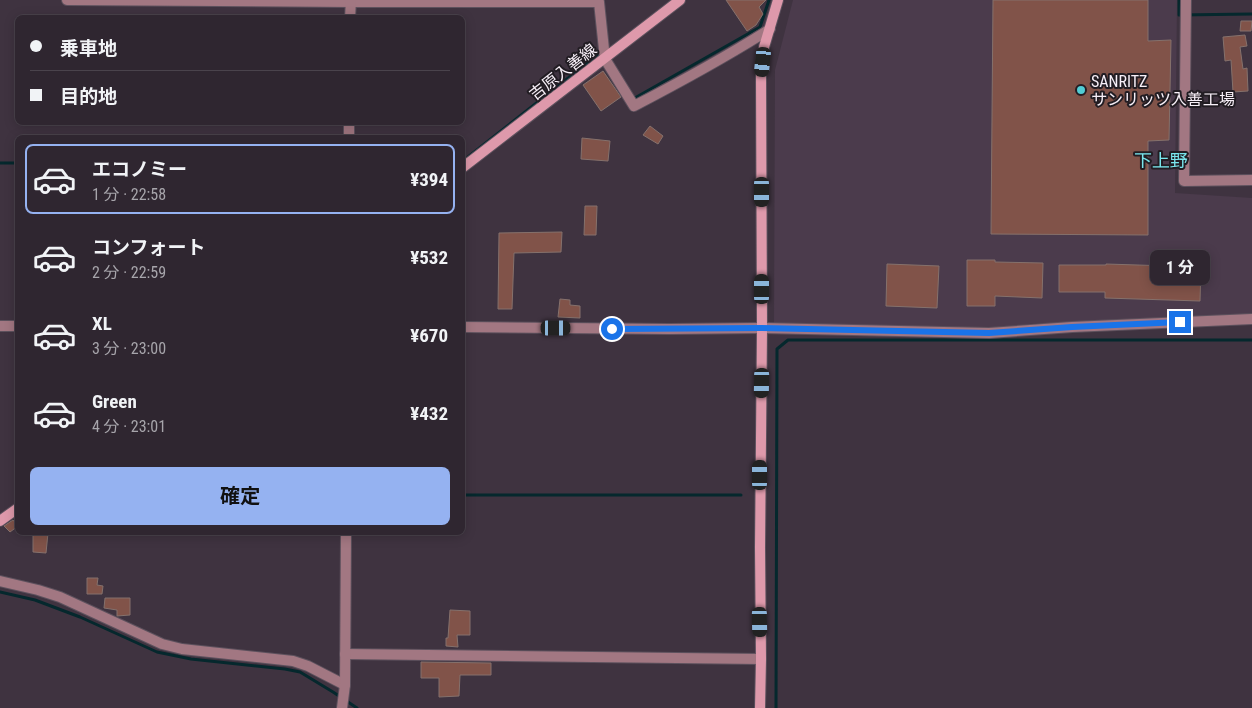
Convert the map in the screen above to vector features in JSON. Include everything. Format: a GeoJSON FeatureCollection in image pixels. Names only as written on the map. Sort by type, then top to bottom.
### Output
{"type":"FeatureCollection","features":[{"type":"Feature","properties":{"kind":"street"},"geometry":{"type":"LineString","coordinates":[[66,0],[599,1],[605,59],[634,106],[691,76],[770,29]]}},
{"type":"Feature","properties":{"kind":"street","name":"吉原入善線"},"geometry":{"type":"LineString","coordinates":[[465,166],[680,0]]}},
{"type":"Feature","properties":{"kind":"street"},"geometry":{"type":"LineString","coordinates":[[760,708],[761,76],[764,47],[778,0]]}},
{"type":"Feature","properties":{"kind":"street"},"geometry":{"type":"LineString","coordinates":[[1186,0],[1184,181],[1252,180]]}},
{"type":"Feature","properties":{"kind":"street"},"geometry":{"type":"LineString","coordinates":[[350,1],[350,15]]}},
{"type":"Feature","properties":{"kind":"street"},"geometry":{"type":"LineString","coordinates":[[465,327],[762,328],[989,333],[1072,327],[1252,319]]}},
{"type":"Feature","properties":{"kind":"street"},"geometry":{"type":"LineString","coordinates":[[0,326],[15,326]]}},
{"type":"Feature","properties":{"kind":"street"},"geometry":{"type":"LineString","coordinates":[[0,521],[15,510]]}},
{"type":"Feature","properties":{"kind":"street"},"geometry":{"type":"LineString","coordinates":[[342,708],[346,654],[346,535]]}},
{"type":"Feature","properties":{"kind":"street"},"geometry":{"type":"LineString","coordinates":[[0,581],[60,597],[162,644],[182,649],[293,661],[308,666],[345,685]]}},
{"type":"Feature","properties":{"kind":"street"},"geometry":{"type":"LineString","coordinates":[[346,654],[761,659]]}},
{"type":"Feature","properties":{"kind":"shaded area"},"geometry":{"type":"Polygon","coordinates":[[[793,0],[1177,0],[1175,193],[1252,198],[1252,315],[1111,323],[1037,323],[991,329],[774,324],[775,70],[793,0]]]}},
{"type":"Feature","properties":{"kind":"building"},"geometry":{"type":"Polygon","coordinates":[[[726,0],[766,0],[759,7],[763,14],[756,25],[747,31],[726,0]]]}},
{"type":"Feature","properties":{"kind":"building","name":"SANRITZ サンリッツ入善工場"},"geometry":{"type":"Polygon","coordinates":[[[993,0],[1148,0],[1148,41],[1171,40],[1169,140],[1148,141],[1148,235],[991,234],[993,0]]]}},
{"type":"Feature","properties":{"kind":"building"},"geometry":{"type":"Polygon","coordinates":[[[1241,21],[1252,21],[1251,31],[1240,31],[1241,21]]]}},
{"type":"Feature","properties":{"kind":"building"},"geometry":{"type":"Polygon","coordinates":[[[1245,35],[1247,46],[1240,47],[1243,69],[1247,68],[1248,91],[1233,92],[1231,60],[1225,61],[1223,37],[1245,35]]]}},
{"type":"Feature","properties":{"kind":"building"},"geometry":{"type":"Polygon","coordinates":[[[603,71],[621,97],[601,111],[583,85],[603,71]]]}},
{"type":"Feature","properties":{"kind":"building"},"geometry":{"type":"Polygon","coordinates":[[[650,126],[663,136],[658,144],[643,135],[650,126]]]}},
{"type":"Feature","properties":{"kind":"building"},"geometry":{"type":"Polygon","coordinates":[[[582,138],[610,141],[608,161],[581,159],[582,138]]]}},
{"type":"Feature","properties":{"kind":"building"},"geometry":{"type":"Polygon","coordinates":[[[585,206],[597,206],[596,235],[584,235],[585,206]]]}},
{"type":"Feature","properties":{"kind":"building"},"geometry":{"type":"Polygon","coordinates":[[[562,232],[561,252],[514,253],[512,309],[498,309],[499,233],[562,232]]]}},
{"type":"Feature","properties":{"kind":"building"},"geometry":{"type":"Polygon","coordinates":[[[967,260],[1043,263],[1042,298],[995,296],[995,306],[967,306],[967,260]]]}},
{"type":"Feature","properties":{"kind":"building"},"geometry":{"type":"Polygon","coordinates":[[[887,264],[939,266],[937,308],[886,306],[887,264]]]}},
{"type":"Feature","properties":{"kind":"building"},"geometry":{"type":"Polygon","coordinates":[[[1106,264],[1201,267],[1200,301],[1105,298],[1105,292],[1059,292],[1059,265],[1106,264]]]}},
{"type":"Feature","properties":{"kind":"building"},"geometry":{"type":"Polygon","coordinates":[[[560,299],[570,300],[570,305],[580,306],[580,318],[558,317],[560,299]]]}},
{"type":"Feature","properties":{"kind":"building"},"geometry":{"type":"Polygon","coordinates":[[[13,520],[15,522],[15,528],[10,532],[4,526],[13,520]]]}},
{"type":"Feature","properties":{"kind":"building"},"geometry":{"type":"Polygon","coordinates":[[[33,535],[48,535],[46,553],[33,552],[33,535]]]}},
{"type":"Feature","properties":{"kind":"building"},"geometry":{"type":"Polygon","coordinates":[[[87,578],[98,578],[97,585],[103,586],[102,594],[87,594],[87,578]]]}},
{"type":"Feature","properties":{"kind":"building"},"geometry":{"type":"Polygon","coordinates":[[[105,598],[130,598],[130,615],[117,616],[117,610],[104,608],[105,598]]]}},
{"type":"Feature","properties":{"kind":"building"},"geometry":{"type":"Polygon","coordinates":[[[450,610],[470,611],[470,635],[457,635],[458,647],[446,646],[450,610]]]}},
{"type":"Feature","properties":{"kind":"building"},"geometry":{"type":"Polygon","coordinates":[[[421,662],[491,663],[491,675],[460,675],[459,696],[439,697],[439,678],[421,678],[421,662]]]}},
{"type":"Feature","properties":{"kind":"waterway"},"geometry":{"type":"LineString","coordinates":[[633,99],[760,27],[769,0]]}},
{"type":"Feature","properties":{"kind":"waterway"},"geometry":{"type":"LineString","coordinates":[[1179,0],[1179,15],[1252,14]]}},
{"type":"Feature","properties":{"kind":"waterway"},"geometry":{"type":"LineString","coordinates":[[468,157],[601,54]]}},
{"type":"Feature","properties":{"kind":"waterway"},"geometry":{"type":"LineString","coordinates":[[0,163],[15,163]]}},
{"type":"Feature","properties":{"kind":"waterway"},"geometry":{"type":"LineString","coordinates":[[776,708],[777,349],[788,340],[1252,340]]}},
{"type":"Feature","properties":{"kind":"waterway"},"geometry":{"type":"LineString","coordinates":[[465,495],[741,495]]}},
{"type":"Feature","properties":{"kind":"waterway"},"geometry":{"type":"LineString","coordinates":[[0,592],[35,600],[80,617],[157,652],[191,659],[300,672],[357,708]]}},
{"type":"Feature","properties":{"kind":"place","name":"SANRITZ サンリッツ入善工場"},"geometry":{"type":"Point","coordinates":[1081,90]}},
{"type":"Feature","properties":{"kind":"district","name":"下上野"},"geometry":{"type":"Point","coordinates":[1161,160]}},
{"type":"Feature","properties":{"kind":"route"},"geometry":{"type":"LineString","coordinates":[[612,329],[762,328],[989,333],[1180,322]]}}]}
